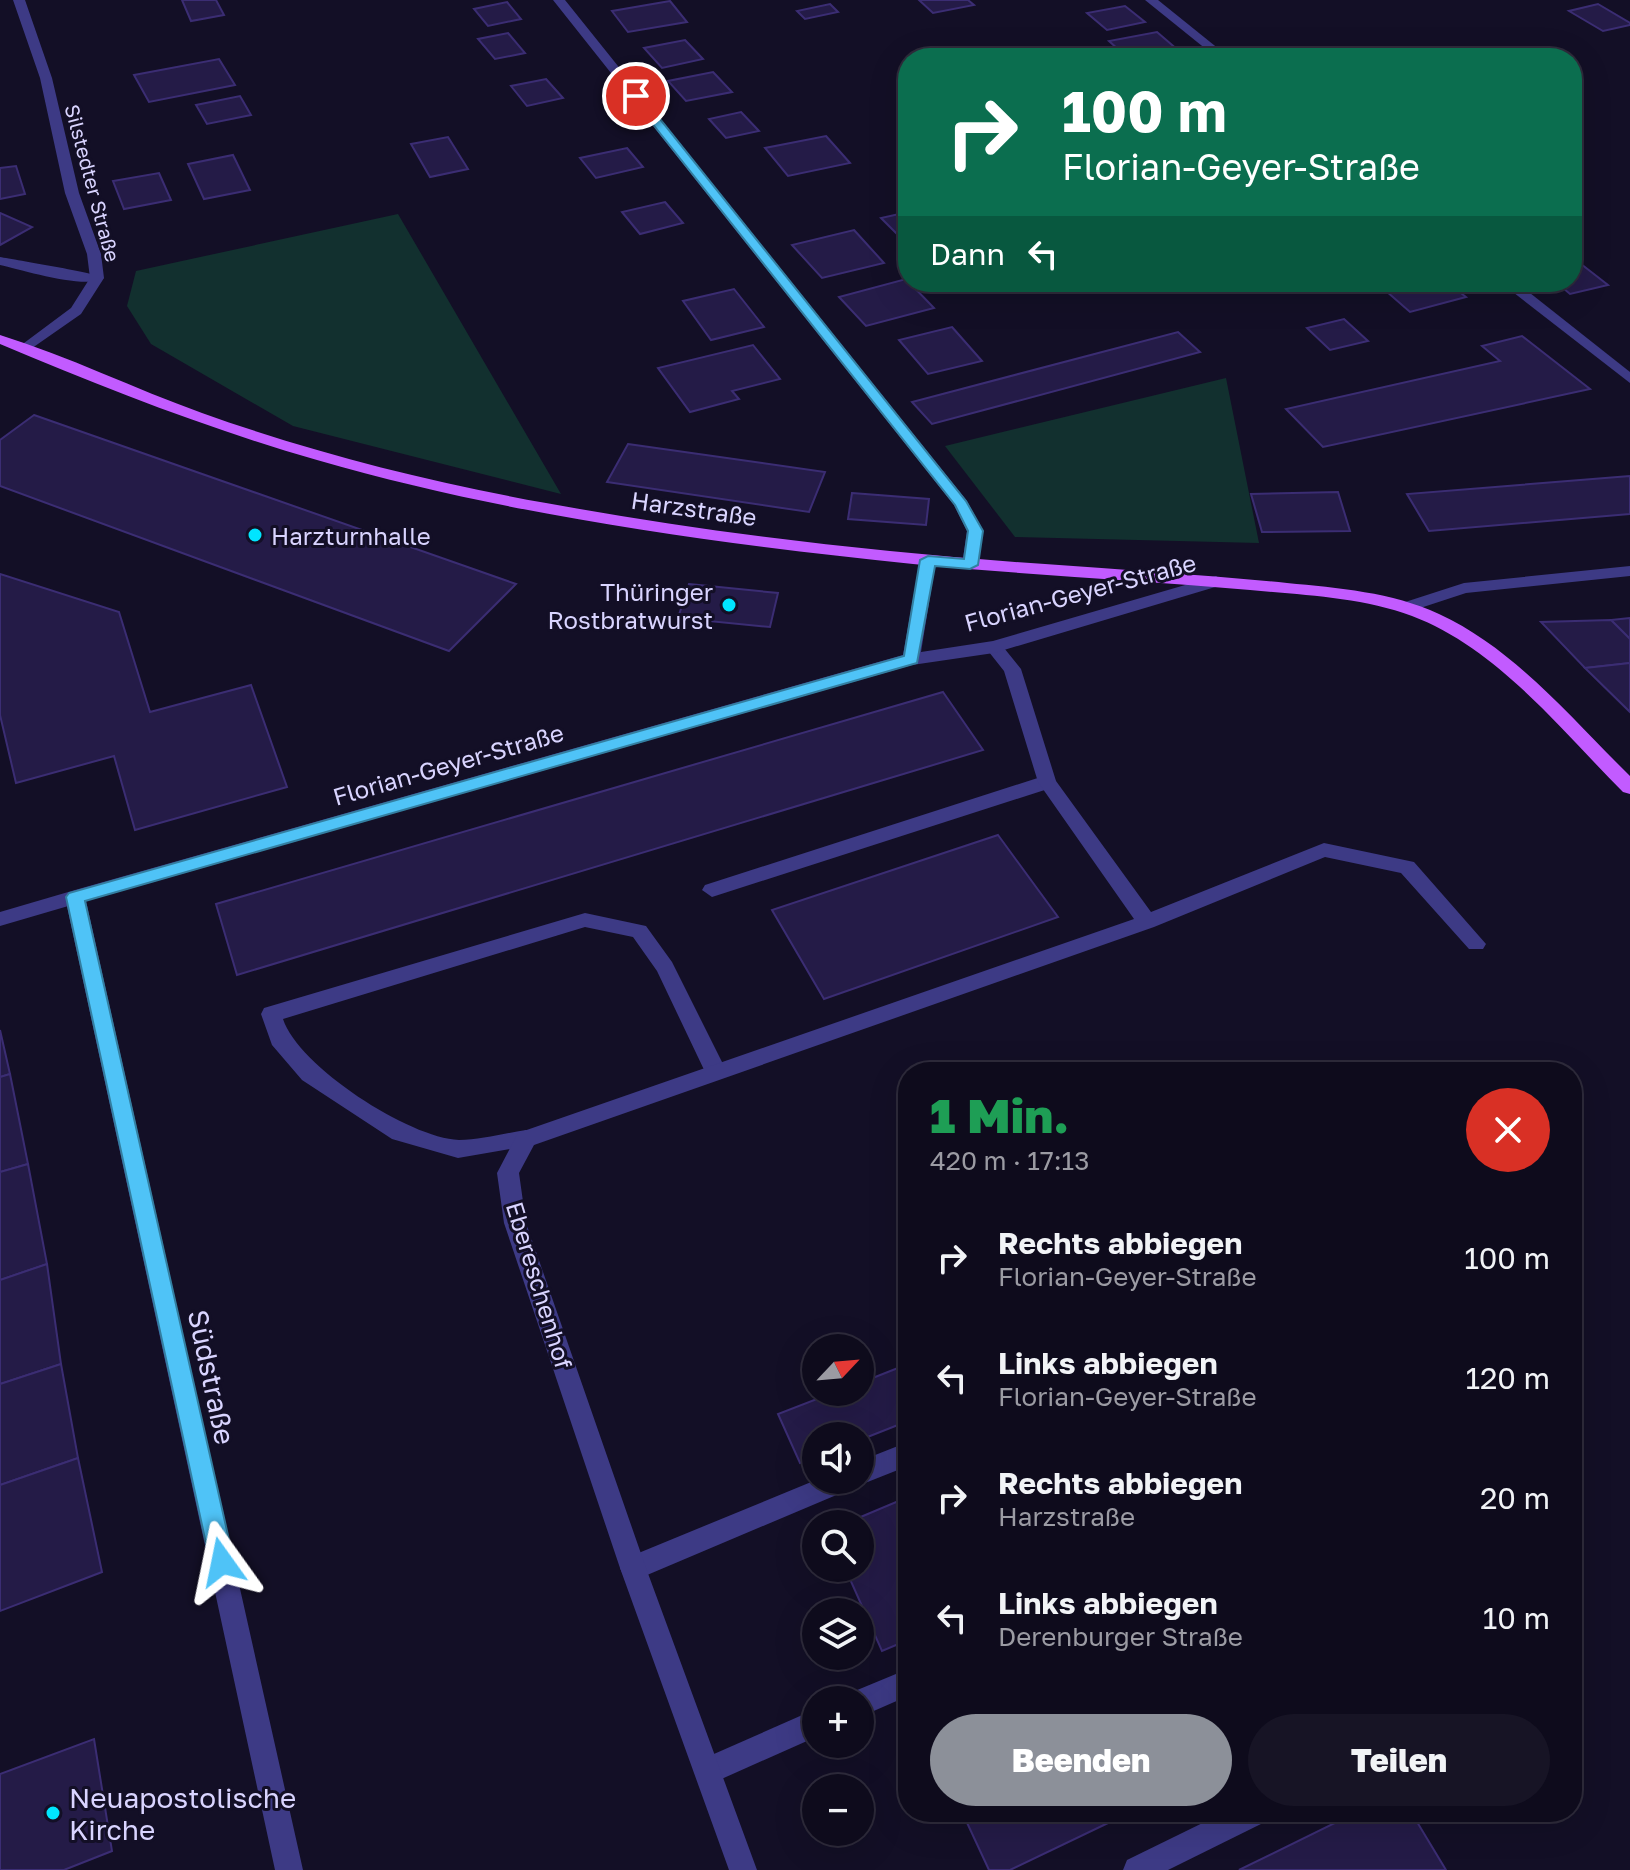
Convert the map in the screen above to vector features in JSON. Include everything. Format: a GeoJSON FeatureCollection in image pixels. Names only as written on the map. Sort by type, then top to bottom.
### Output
{"type":"FeatureCollection","features":[{"type":"Feature","properties":{"kind":"main road","name":"Harzstraße"},"geometry":{"type":"LineString","coordinates":[[0,339],[181,412],[384,473],[508,501],[633,524],[928,560],[1216,581],[1340,595],[1405,608],[1461,633],[1495,658],[1630,787]]}},
{"type":"Feature","properties":{"kind":"street","name":"Silstedter Straße"},"geometry":{"type":"LineString","coordinates":[[19,0],[46,78],[72,193],[94,254],[97,278],[76,311],[25,349]]}},
{"type":"Feature","properties":{"kind":"street"},"geometry":{"type":"LineString","coordinates":[[559,0],[961,504],[975,531],[970,565]]}},
{"type":"Feature","properties":{"kind":"street"},"geometry":{"type":"LineString","coordinates":[[1151,0],[1211,48]]}},
{"type":"Feature","properties":{"kind":"street"},"geometry":{"type":"LineString","coordinates":[[0,261],[50,273],[97,278]]}},
{"type":"Feature","properties":{"kind":"street"},"geometry":{"type":"LineString","coordinates":[[1520,292],[1630,379]]}},
{"type":"Feature","properties":{"kind":"street"},"geometry":{"type":"LineString","coordinates":[[911,659],[928,560]]}},
{"type":"Feature","properties":{"kind":"street"},"geometry":{"type":"LineString","coordinates":[[1405,608],[1464,588],[1630,571]]}},
{"type":"Feature","properties":{"kind":"street","name":"Florian-Geyer-Straße"},"geometry":{"type":"LineString","coordinates":[[0,919],[911,659],[994,647],[1216,581]]}},
{"type":"Feature","properties":{"kind":"street"},"geometry":{"type":"LineString","coordinates":[[994,647],[1012,669],[1047,782],[1147,922]]}},
{"type":"Feature","properties":{"kind":"street"},"geometry":{"type":"LineString","coordinates":[[712,890],[1047,782]]}},
{"type":"Feature","properties":{"kind":"street"},"geometry":{"type":"LineString","coordinates":[[715,1070],[665,967],[639,931],[585,920],[271,1014],[279,1039],[310,1074],[400,1133],[458,1149],[526,1139],[715,1070],[1147,922],[1324,850],[1407,867],[1476,944]]}},
{"type":"Feature","properties":{"kind":"street","name":"Südstraße"},"geometry":{"type":"LineString","coordinates":[[75,897],[289,1870]]}},
{"type":"Feature","properties":{"kind":"street","name":"Ebereschenhof"},"geometry":{"type":"LineString","coordinates":[[526,1139],[508,1173],[515,1223],[633,1568],[743,1870]]}},
{"type":"Feature","properties":{"kind":"street"},"geometry":{"type":"LineString","coordinates":[[874,1467],[898,1458]]}},
{"type":"Feature","properties":{"kind":"street"},"geometry":{"type":"LineString","coordinates":[[633,1568],[810,1494]]}},
{"type":"Feature","properties":{"kind":"street"},"geometry":{"type":"LineString","coordinates":[[874,1697],[898,1686]]}},
{"type":"Feature","properties":{"kind":"street"},"geometry":{"type":"LineString","coordinates":[[708,1771],[802,1729]]}},
{"type":"Feature","properties":{"kind":"street"},"geometry":{"type":"LineString","coordinates":[[1137,1870],[1235,1822]]}},
{"type":"Feature","properties":{"kind":"green space"},"geometry":{"type":"Polygon","coordinates":[[[398,214],[561,494],[293,426],[151,344],[127,306],[136,271],[398,214]]]}},
{"type":"Feature","properties":{"kind":"green space"},"geometry":{"type":"Polygon","coordinates":[[[1226,378],[1259,543],[1015,537],[945,446],[1226,378]]]}},
{"type":"Feature","properties":{"kind":"building"},"geometry":{"type":"Polygon","coordinates":[[[182,0],[216,0],[224,15],[191,21],[182,0]]]}},
{"type":"Feature","properties":{"kind":"building"},"geometry":{"type":"Polygon","coordinates":[[[919,0],[968,0],[974,5],[933,13],[919,0]]]}},
{"type":"Feature","properties":{"kind":"building"},"geometry":{"type":"Polygon","coordinates":[[[670,1],[687,22],[628,32],[612,11],[670,1]]]}},
{"type":"Feature","properties":{"kind":"building"},"geometry":{"type":"Polygon","coordinates":[[[507,2],[521,19],[488,26],[474,9],[507,2]]]}},
{"type":"Feature","properties":{"kind":"building"},"geometry":{"type":"Polygon","coordinates":[[[830,4],[838,12],[805,19],[797,11],[830,4]]]}},
{"type":"Feature","properties":{"kind":"building"},"geometry":{"type":"Polygon","coordinates":[[[1598,4],[1630,25],[1603,31],[1569,11],[1598,4]]]}},
{"type":"Feature","properties":{"kind":"building"},"geometry":{"type":"Polygon","coordinates":[[[1125,6],[1145,22],[1107,30],[1087,13],[1125,6]]]}},
{"type":"Feature","properties":{"kind":"building"},"geometry":{"type":"Polygon","coordinates":[[[1157,32],[1176,48],[1117,48],[1109,41],[1157,32]]]}},
{"type":"Feature","properties":{"kind":"building"},"geometry":{"type":"Polygon","coordinates":[[[508,33],[525,53],[495,59],[478,39],[508,33]]]}},
{"type":"Feature","properties":{"kind":"building"},"geometry":{"type":"Polygon","coordinates":[[[685,40],[703,59],[662,68],[644,48],[685,40]]]}},
{"type":"Feature","properties":{"kind":"building"},"geometry":{"type":"Polygon","coordinates":[[[219,59],[235,85],[149,102],[134,75],[219,59]]]}},
{"type":"Feature","properties":{"kind":"building"},"geometry":{"type":"Polygon","coordinates":[[[713,72],[732,92],[686,101],[668,81],[713,72]]]}},
{"type":"Feature","properties":{"kind":"building"},"geometry":{"type":"Polygon","coordinates":[[[546,79],[563,98],[527,106],[511,86],[546,79]]]}},
{"type":"Feature","properties":{"kind":"building"},"geometry":{"type":"Polygon","coordinates":[[[240,96],[251,115],[207,124],[196,105],[240,96]]]}},
{"type":"Feature","properties":{"kind":"building"},"geometry":{"type":"Polygon","coordinates":[[[741,112],[759,131],[726,138],[709,119],[741,112]]]}},
{"type":"Feature","properties":{"kind":"building"},"geometry":{"type":"Polygon","coordinates":[[[826,136],[850,163],[788,176],[765,148],[826,136]]]}},
{"type":"Feature","properties":{"kind":"building"},"geometry":{"type":"Polygon","coordinates":[[[448,137],[468,169],[430,177],[411,144],[448,137]]]}},
{"type":"Feature","properties":{"kind":"building"},"geometry":{"type":"Polygon","coordinates":[[[627,148],[643,167],[596,178],[580,158],[627,148]]]}},
{"type":"Feature","properties":{"kind":"building"},"geometry":{"type":"Polygon","coordinates":[[[233,155],[250,190],[204,199],[188,164],[233,155]]]}},
{"type":"Feature","properties":{"kind":"building"},"geometry":{"type":"Polygon","coordinates":[[[16,166],[25,194],[0,199],[0,168],[16,166]]]}},
{"type":"Feature","properties":{"kind":"building"},"geometry":{"type":"Polygon","coordinates":[[[159,173],[171,200],[124,209],[113,181],[159,173]]]}},
{"type":"Feature","properties":{"kind":"building"},"geometry":{"type":"Polygon","coordinates":[[[665,202],[683,223],[640,234],[622,212],[665,202]]]}},
{"type":"Feature","properties":{"kind":"building"},"geometry":{"type":"Polygon","coordinates":[[[0,213],[32,227],[0,245],[0,213]]]}},
{"type":"Feature","properties":{"kind":"building"},"geometry":{"type":"Polygon","coordinates":[[[898,214],[898,235],[881,218],[898,214]]]}},
{"type":"Feature","properties":{"kind":"building"},"geometry":{"type":"Polygon","coordinates":[[[854,230],[884,263],[822,278],[792,245],[854,230]]]}},
{"type":"Feature","properties":{"kind":"building"},"geometry":{"type":"Polygon","coordinates":[[[1582,265],[1608,285],[1582,291],[1582,265]]]}},
{"type":"Feature","properties":{"kind":"building"},"geometry":{"type":"Polygon","coordinates":[[[898,281],[898,292],[919,292],[934,308],[866,326],[839,297],[898,281]]]}},
{"type":"Feature","properties":{"kind":"building"},"geometry":{"type":"Polygon","coordinates":[[[734,289],[764,327],[711,340],[683,301],[734,289]]]}},
{"type":"Feature","properties":{"kind":"building"},"geometry":{"type":"Polygon","coordinates":[[[1387,292],[1460,292],[1466,297],[1410,312],[1387,292]]]}},
{"type":"Feature","properties":{"kind":"building"},"geometry":{"type":"Polygon","coordinates":[[[1344,319],[1368,341],[1330,350],[1307,328],[1344,319]]]}},
{"type":"Feature","properties":{"kind":"building"},"geometry":{"type":"Polygon","coordinates":[[[952,327],[982,361],[928,374],[899,340],[952,327]]]}},
{"type":"Feature","properties":{"kind":"building"},"geometry":{"type":"Polygon","coordinates":[[[1178,332],[1200,352],[932,424],[912,402],[1178,332]]]}},
{"type":"Feature","properties":{"kind":"building"},"geometry":{"type":"Polygon","coordinates":[[[1522,336],[1590,389],[1323,447],[1286,409],[1500,361],[1482,346],[1522,336]]]}},
{"type":"Feature","properties":{"kind":"building"},"geometry":{"type":"Polygon","coordinates":[[[753,345],[780,379],[732,391],[739,399],[690,412],[658,368],[753,345]]]}},
{"type":"Feature","properties":{"kind":"building","name":"Harzturnhalle"},"geometry":{"type":"Polygon","coordinates":[[[34,415],[516,584],[449,651],[0,486],[0,440],[34,415]]]}},
{"type":"Feature","properties":{"kind":"building"},"geometry":{"type":"Polygon","coordinates":[[[628,444],[825,472],[809,512],[607,482],[628,444]]]}},
{"type":"Feature","properties":{"kind":"building"},"geometry":{"type":"Polygon","coordinates":[[[1630,476],[1630,514],[1429,531],[1407,494],[1630,476]]]}},
{"type":"Feature","properties":{"kind":"building"},"geometry":{"type":"Polygon","coordinates":[[[1338,492],[1350,531],[1262,532],[1251,494],[1338,492]]]}},
{"type":"Feature","properties":{"kind":"building"},"geometry":{"type":"Polygon","coordinates":[[[852,493],[929,499],[926,525],[848,519],[852,493]]]}},
{"type":"Feature","properties":{"kind":"building"},"geometry":{"type":"Polygon","coordinates":[[[0,574],[119,612],[150,712],[251,685],[287,787],[135,830],[114,756],[16,783],[0,715],[0,574]]]}},
{"type":"Feature","properties":{"kind":"building","name":"Thüringer Rostbratwurst"},"geometry":{"type":"Polygon","coordinates":[[[689,584],[778,593],[770,627],[678,618],[689,584]]]}},
{"type":"Feature","properties":{"kind":"building"},"geometry":{"type":"Polygon","coordinates":[[[1630,618],[1630,639],[1611,620],[1630,618]]]}},
{"type":"Feature","properties":{"kind":"building"},"geometry":{"type":"Polygon","coordinates":[[[1611,620],[1630,639],[1630,663],[1585,668],[1541,622],[1611,620]]]}},
{"type":"Feature","properties":{"kind":"building"},"geometry":{"type":"Polygon","coordinates":[[[1630,663],[1630,712],[1585,668],[1630,663]]]}},
{"type":"Feature","properties":{"kind":"building"},"geometry":{"type":"Polygon","coordinates":[[[943,692],[983,750],[237,975],[216,904],[943,692]]]}},
{"type":"Feature","properties":{"kind":"building"},"geometry":{"type":"Polygon","coordinates":[[[998,835],[1058,917],[824,999],[772,910],[998,835]]]}},
{"type":"Feature","properties":{"kind":"building"},"geometry":{"type":"Polygon","coordinates":[[[0,1030],[10,1074],[0,1077],[0,1030]]]}},
{"type":"Feature","properties":{"kind":"building"},"geometry":{"type":"Polygon","coordinates":[[[10,1074],[28,1164],[0,1172],[0,1077],[10,1074]]]}},
{"type":"Feature","properties":{"kind":"building"},"geometry":{"type":"Polygon","coordinates":[[[28,1164],[47,1264],[0,1280],[0,1172],[28,1164]]]}},
{"type":"Feature","properties":{"kind":"building"},"geometry":{"type":"Polygon","coordinates":[[[47,1264],[61,1364],[0,1384],[0,1280],[47,1264]]]}},
{"type":"Feature","properties":{"kind":"building"},"geometry":{"type":"Polygon","coordinates":[[[61,1364],[78,1458],[0,1485],[0,1384],[61,1364]]]}},
{"type":"Feature","properties":{"kind":"building"},"geometry":{"type":"Polygon","coordinates":[[[898,1368],[898,1425],[874,1434],[874,1422],[802,1422],[802,1462],[778,1414],[802,1405],[874,1406],[874,1377],[898,1368]]]}},
{"type":"Feature","properties":{"kind":"building"},"geometry":{"type":"Polygon","coordinates":[[[78,1458],[102,1572],[0,1611],[0,1485],[78,1458]]]}},
{"type":"Feature","properties":{"kind":"building"},"geometry":{"type":"Polygon","coordinates":[[[898,1501],[898,1644],[882,1651],[874,1633],[874,1598],[858,1598],[851,1582],[874,1582],[874,1511],[898,1501]]]}},
{"type":"Feature","properties":{"kind":"building","name":"Neuapostolische Kirche"},"geometry":{"type":"Polygon","coordinates":[[[94,1739],[112,1851],[64,1870],[0,1870],[0,1774],[94,1739]]]}},
{"type":"Feature","properties":{"kind":"building"},"geometry":{"type":"Polygon","coordinates":[[[967,1822],[1110,1822],[1010,1870],[989,1870],[967,1822]]]}},
{"type":"Feature","properties":{"kind":"building"},"geometry":{"type":"Polygon","coordinates":[[[1337,1822],[1417,1822],[1446,1870],[1239,1870],[1337,1822]]]}},
{"type":"Feature","properties":{"kind":"place","name":"Harzturnhalle"},"geometry":{"type":"Point","coordinates":[255,535]}},
{"type":"Feature","properties":{"kind":"place","name":"Thüringer Rostbratwurst"},"geometry":{"type":"Point","coordinates":[729,605]}},
{"type":"Feature","properties":{"kind":"place","name":"Neuapostolische Kirche"},"geometry":{"type":"Point","coordinates":[53,1813]}},
{"type":"Feature","properties":{"kind":"route"},"geometry":{"type":"LineString","coordinates":[[222,1562],[75,897],[911,659],[928,560],[970,565],[975,531],[961,504],[636,96]]}}]}
